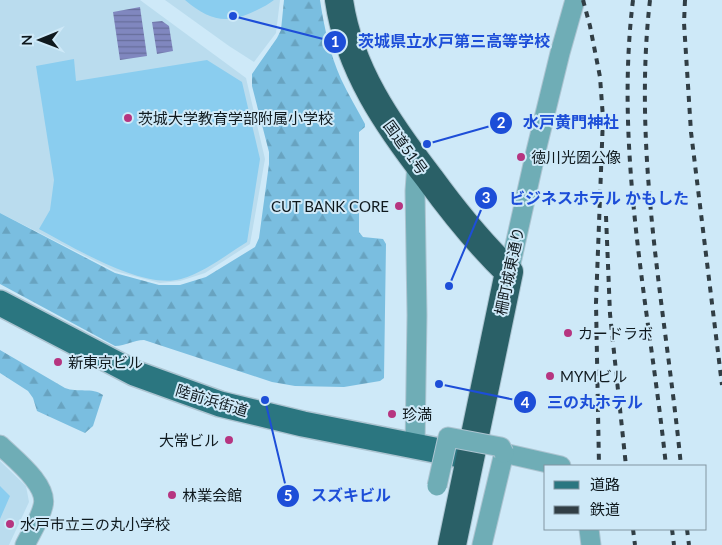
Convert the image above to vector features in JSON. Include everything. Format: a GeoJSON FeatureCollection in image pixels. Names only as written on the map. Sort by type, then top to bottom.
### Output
{"type":"FeatureCollection","features":[{"type":"Feature","properties":{"kind":"highway","name":"国道51号"},"geometry":{"type":"LineString","coordinates":[[339,0],[353,55],[388,122],[479,243],[509,272]]}},
{"type":"Feature","properties":{"kind":"highway","name":"柵町城東通り"},"geometry":{"type":"LineString","coordinates":[[452,545],[489,448],[509,272]]}},
{"type":"Feature","properties":{"kind":"main road","name":"陸前浜街道"},"geometry":{"type":"LineString","coordinates":[[0,303],[134,373],[220,404],[258,414],[415,447],[489,448]]}},
{"type":"Feature","properties":{"kind":"street","name":"柵町城東通り"},"geometry":{"type":"LineString","coordinates":[[509,272],[534,157],[573,2]]}},
{"type":"Feature","properties":{"kind":"street"},"geometry":{"type":"LineString","coordinates":[[415,447],[417,315],[415,191],[417,163]]}},
{"type":"Feature","properties":{"kind":"street"},"geometry":{"type":"LineString","coordinates":[[437,486],[448,436],[557,465]]}},
{"type":"Feature","properties":{"kind":"street"},"geometry":{"type":"LineString","coordinates":[[0,445],[31,475],[42,491],[44,504],[25,545]]}},
{"type":"Feature","properties":{"kind":"street"},"geometry":{"type":"LineString","coordinates":[[482,545],[489,448]]}},
{"type":"Feature","properties":{"kind":"street"},"geometry":{"type":"LineString","coordinates":[[589,530],[591,545]]}},
{"type":"Feature","properties":{"kind":"shaded area","name":"茨城大学教育学部附属小学校"},"geometry":{"type":"Polygon","coordinates":[[[0,0],[140,0],[246,78],[265,159],[250,244],[205,273],[180,281],[160,283],[115,271],[0,213],[0,0]]]}},
{"type":"Feature","properties":{"kind":"shaded area"},"geometry":{"type":"Polygon","coordinates":[[[165,0],[280,0],[276,33],[254,62],[165,0]]]}},
{"type":"Feature","properties":{"kind":"shaded area"},"geometry":{"type":"Polygon","coordinates":[[[185,0],[274,0],[246,15],[228,19],[203,13],[185,0]]]}},
{"type":"Feature","properties":{"kind":"shaded area"},"geometry":{"type":"Polygon","coordinates":[[[140,7],[147,56],[120,60],[113,12],[140,7]]]}},
{"type":"Feature","properties":{"kind":"shaded area"},"geometry":{"type":"Polygon","coordinates":[[[162,21],[169,26],[173,51],[157,54],[152,22],[162,21]]]}},
{"type":"Feature","properties":{"kind":"shaded area","name":"茨城大学教育学部附属小学校"},"geometry":{"type":"Polygon","coordinates":[[[74,59],[76,81],[207,60],[242,82],[260,159],[247,242],[215,263],[190,276],[165,281],[128,273],[108,265],[39,229],[50,210],[54,180],[36,66],[74,59]]]}},
{"type":"Feature","properties":{"kind":"shaded area","name":"水戸市立三の丸小学校"},"geometry":{"type":"Polygon","coordinates":[[[0,461],[26,486],[29,502],[9,545],[0,545],[0,461]]]}},
{"type":"Feature","properties":{"kind":"shaded area"},"geometry":{"type":"Polygon","coordinates":[[[0,486],[10,496],[0,519],[0,486]]]}},
{"type":"Feature","properties":{"kind":"green space"},"geometry":{"type":"Polygon","coordinates":[[[284,0],[320,0],[323,20],[337,70],[365,124],[365,127],[359,132],[359,232],[363,237],[383,239],[386,244],[384,378],[380,381],[344,387],[295,386],[272,382],[144,340],[115,346],[0,284],[0,213],[115,273],[159,285],[180,285],[206,277],[255,247],[259,238],[269,152],[252,86],[252,74],[281,30],[284,0]]]}},
{"type":"Feature","properties":{"kind":"green space"},"geometry":{"type":"Polygon","coordinates":[[[0,350],[65,388],[94,391],[103,395],[93,426],[85,433],[37,411],[33,398],[28,391],[0,373],[0,350]]]}},
{"type":"Feature","properties":{"kind":"railway"},"geometry":{"type":"LineString","coordinates":[[583,0],[600,77],[603,118],[596,303],[599,465]]}},
{"type":"Feature","properties":{"kind":"railway"},"geometry":{"type":"LineString","coordinates":[[633,0],[628,58],[628,117],[631,175],[636,233],[666,465]]}},
{"type":"Feature","properties":{"kind":"railway"},"geometry":{"type":"LineString","coordinates":[[650,0],[646,58],[645,117],[648,175],[653,234],[681,465]]}},
{"type":"Feature","properties":{"kind":"railway"},"geometry":{"type":"LineString","coordinates":[[685,0],[684,23],[691,132],[722,385]]}},
{"type":"Feature","properties":{"kind":"railway"},"geometry":{"type":"LineString","coordinates":[[606,216],[610,314],[626,465]]}},
{"type":"Feature","properties":{"kind":"railway"},"geometry":{"type":"LineString","coordinates":[[633,530],[635,545]]}},
{"type":"Feature","properties":{"kind":"railway"},"geometry":{"type":"LineString","coordinates":[[672,530],[674,545]]}},
{"type":"Feature","properties":{"kind":"railway"},"geometry":{"type":"LineString","coordinates":[[687,530],[689,545]]}},
{"type":"Feature","properties":{"kind":"place","name":"茨城県立水戸第三高等学校"},"geometry":{"type":"Point","coordinates":[233,16]}},
{"type":"Feature","properties":{"kind":"place","name":"茨城大学教育学部附属小学校"},"geometry":{"type":"Point","coordinates":[128,118]}},
{"type":"Feature","properties":{"kind":"place","name":"水戸黄門神社"},"geometry":{"type":"Point","coordinates":[427,144]}},
{"type":"Feature","properties":{"kind":"place","name":"徳川光圀公像"},"geometry":{"type":"Point","coordinates":[521,157]}},
{"type":"Feature","properties":{"kind":"place","name":"CUT BANK CORE"},"geometry":{"type":"Point","coordinates":[399,206]}},
{"type":"Feature","properties":{"kind":"place","name":"ビジネスホテル かもした"},"geometry":{"type":"Point","coordinates":[449,286]}},
{"type":"Feature","properties":{"kind":"place","name":"カードラボ"},"geometry":{"type":"Point","coordinates":[568,333]}},
{"type":"Feature","properties":{"kind":"place","name":"新東京ビル"},"geometry":{"type":"Point","coordinates":[58,362]}},
{"type":"Feature","properties":{"kind":"place","name":"MYMビル"},"geometry":{"type":"Point","coordinates":[550,376]}},
{"type":"Feature","properties":{"kind":"place","name":"三の丸ホテル"},"geometry":{"type":"Point","coordinates":[439,384]}},
{"type":"Feature","properties":{"kind":"place","name":"スズキビル"},"geometry":{"type":"Point","coordinates":[265,400]}},
{"type":"Feature","properties":{"kind":"place","name":"珍満"},"geometry":{"type":"Point","coordinates":[392,414]}},
{"type":"Feature","properties":{"kind":"place","name":"大常ビル"},"geometry":{"type":"Point","coordinates":[229,440]}},
{"type":"Feature","properties":{"kind":"place","name":"林業会館"},"geometry":{"type":"Point","coordinates":[172,495]}},
{"type":"Feature","properties":{"kind":"place","name":"水戸市立三の丸小学校"},"geometry":{"type":"Point","coordinates":[10,524]}}]}
